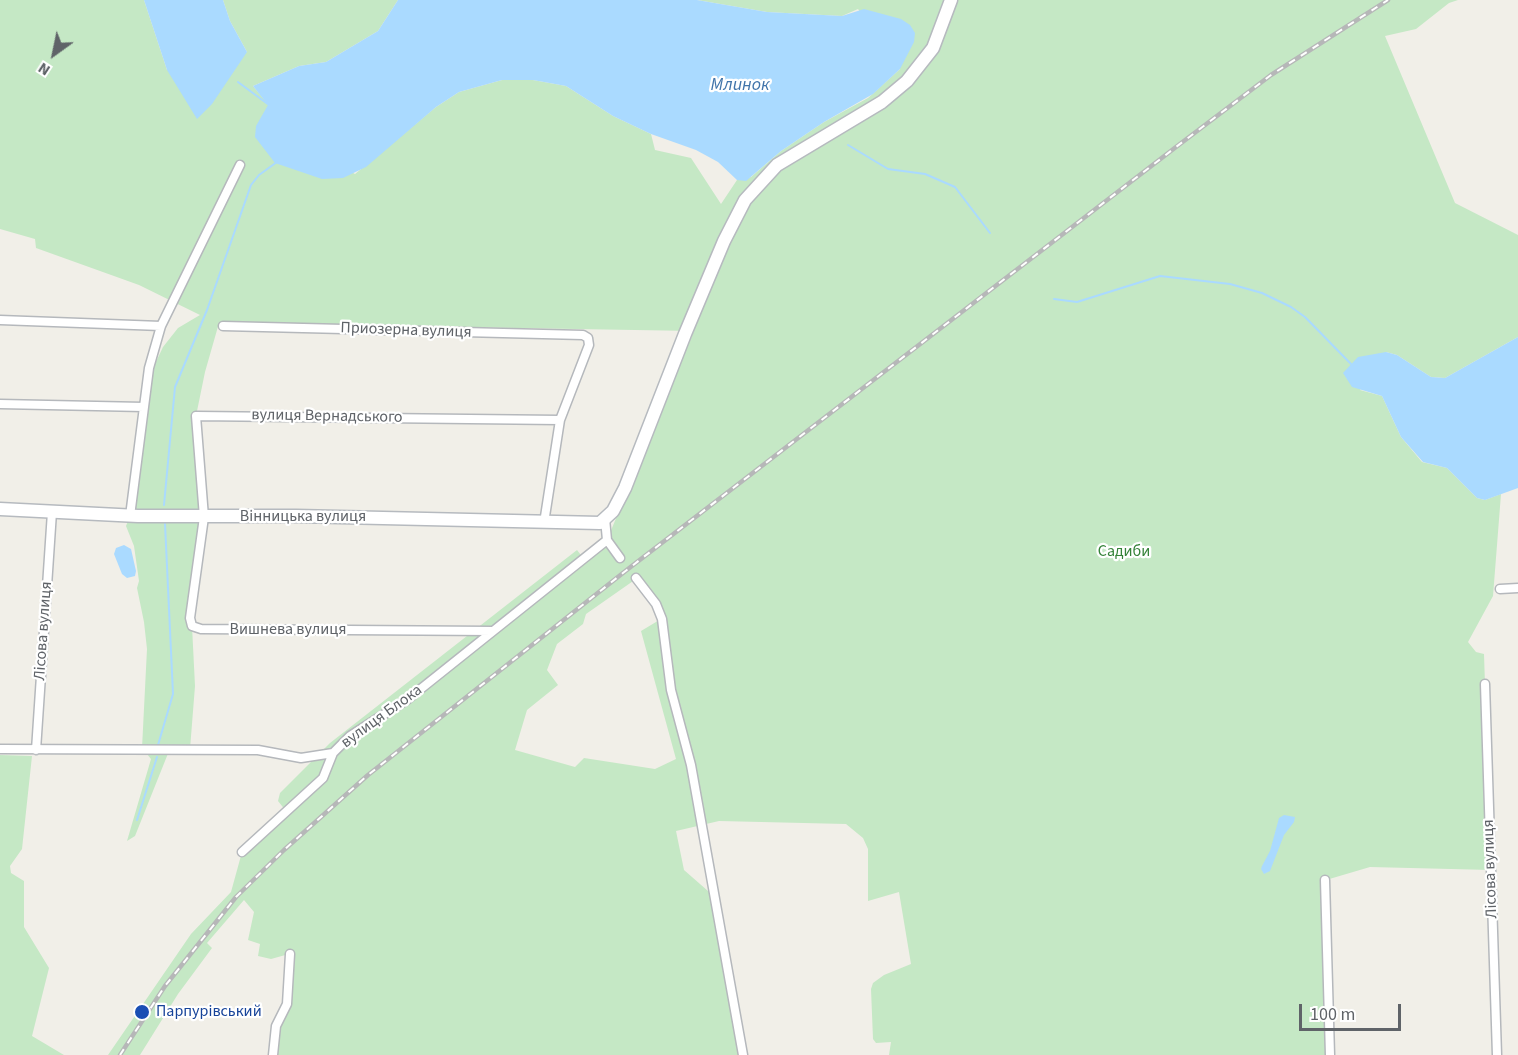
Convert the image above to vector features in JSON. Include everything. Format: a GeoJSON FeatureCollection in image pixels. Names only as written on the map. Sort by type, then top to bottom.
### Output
{"type":"FeatureCollection","features":[{"type":"Feature","properties":{"kind":"street"},"geometry":{"type":"LineString","coordinates":[[620,558],[607,540],[605,519],[625,488],[724,241],[745,200],[777,165],[882,102],[907,81],[933,48],[951,0]]}},
{"type":"Feature","properties":{"kind":"street"},"geometry":{"type":"LineString","coordinates":[[130,516],[149,368],[161,326],[240,165]]}},
{"type":"Feature","properties":{"kind":"street"},"geometry":{"type":"LineString","coordinates":[[0,320],[161,326]]}},
{"type":"Feature","properties":{"kind":"street","name":"Приозерна вулиця"},"geometry":{"type":"LineString","coordinates":[[223,326],[584,335],[588,338],[590,345],[560,420]]}},
{"type":"Feature","properties":{"kind":"street"},"geometry":{"type":"LineString","coordinates":[[0,404],[144,407]]}},
{"type":"Feature","properties":{"kind":"street","name":"вулиця Вернадського"},"geometry":{"type":"LineString","coordinates":[[204,517],[196,416],[560,420]]}},
{"type":"Feature","properties":{"kind":"street"},"geometry":{"type":"LineString","coordinates":[[544,523],[560,420]]}},
{"type":"Feature","properties":{"kind":"street","name":"Вінницька вулиця"},"geometry":{"type":"LineString","coordinates":[[0,509],[130,516],[308,516],[595,524],[605,519]]}},
{"type":"Feature","properties":{"kind":"street","name":"Лісова вулиця"},"geometry":{"type":"LineString","coordinates":[[36,750],[52,512]]}},
{"type":"Feature","properties":{"kind":"street","name":"Вишнева вулиця"},"geometry":{"type":"LineString","coordinates":[[204,517],[190,618],[192,626],[201,629],[494,631]]}},
{"type":"Feature","properties":{"kind":"street","name":"вулиця Блока"},"geometry":{"type":"LineString","coordinates":[[0,749],[258,750],[301,758],[333,753],[350,736],[408,699],[607,540]]}},
{"type":"Feature","properties":{"kind":"street"},"geometry":{"type":"LineString","coordinates":[[636,578],[656,604],[662,619],[671,690],[691,765],[743,1055]]}},
{"type":"Feature","properties":{"kind":"street"},"geometry":{"type":"LineString","coordinates":[[1500,589],[1518,588]]}},
{"type":"Feature","properties":{"kind":"street","name":"Лісова вулиця"},"geometry":{"type":"LineString","coordinates":[[1485,684],[1497,1055]]}},
{"type":"Feature","properties":{"kind":"street"},"geometry":{"type":"LineString","coordinates":[[242,852],[323,778],[333,753]]}},
{"type":"Feature","properties":{"kind":"street"},"geometry":{"type":"LineString","coordinates":[[1325,879],[1329,1055]]}},
{"type":"Feature","properties":{"kind":"street"},"geometry":{"type":"LineString","coordinates":[[273,1055],[276,1026],[287,1004],[290,954]]}},
{"type":"Feature","properties":{"kind":"green space","name":"Садиби"},"geometry":{"type":"Polygon","coordinates":[[[0,0],[144,0],[167,70],[247,52],[230,21],[223,0],[398,0],[378,31],[326,62],[299,66],[253,86],[269,105],[262,120],[355,174],[436,107],[459,92],[502,80],[533,80],[566,86],[613,116],[651,134],[655,150],[691,158],[721,204],[737,180],[751,177],[781,151],[824,122],[868,98],[900,69],[858,9],[842,16],[767,12],[697,0],[1458,0],[1449,3],[1416,29],[1385,36],[1455,203],[1518,235],[1518,337],[1445,378],[1431,377],[1397,355],[1386,352],[1360,390],[1382,396],[1401,437],[1422,462],[1447,468],[1477,498],[1485,500],[1501,494],[1493,596],[1468,642],[1476,652],[1484,654],[1491,870],[1370,867],[1326,880],[1330,1055],[889,1055],[891,1042],[876,1043],[873,1039],[871,989],[873,983],[884,975],[911,964],[899,892],[868,901],[868,849],[863,838],[846,824],[719,821],[676,831],[684,870],[716,898],[743,1055],[273,1055],[274,1032],[286,1009],[289,954],[271,959],[258,956],[260,944],[248,940],[254,912],[244,900],[207,943],[212,948],[178,994],[140,1055],[108,1055],[191,934],[231,892],[242,852],[286,811],[278,801],[280,793],[330,743],[577,550],[584,559],[607,540],[694,331],[219,323],[205,372],[196,416],[204,517],[192,626],[195,686],[190,749],[169,751],[135,836],[127,841],[151,759],[142,748],[147,649],[137,588],[139,581],[134,546],[126,526],[130,516],[144,409],[154,366],[163,347],[178,328],[200,315],[139,285],[36,248],[35,239],[0,229],[0,0]],[[636,579],[586,614],[583,624],[557,644],[547,670],[558,685],[527,710],[515,750],[575,767],[584,758],[655,769],[676,759],[641,631],[661,619],[636,579]]]}},
{"type":"Feature","properties":{"kind":"green space"},"geometry":{"type":"Polygon","coordinates":[[[0,755],[32,756],[22,849],[10,866],[11,873],[24,881],[24,927],[49,968],[32,1036],[64,1055],[0,1055],[0,755]]]}},
{"type":"Feature","properties":{"kind":"water"},"geometry":{"type":"Polygon","coordinates":[[[144,0],[223,0],[230,21],[247,52],[212,104],[197,119],[167,70],[144,0]]]}},
{"type":"Feature","properties":{"kind":"water","name":"Млинок"},"geometry":{"type":"Polygon","coordinates":[[[398,0],[697,0],[767,12],[842,16],[864,9],[901,19],[910,25],[915,33],[914,42],[900,69],[873,94],[824,122],[781,151],[746,181],[737,180],[718,162],[696,150],[651,134],[613,116],[566,86],[533,80],[502,80],[459,92],[436,107],[366,167],[343,178],[322,179],[275,163],[255,137],[256,126],[268,105],[253,86],[299,66],[326,62],[378,31],[398,0]]]}},
{"type":"Feature","properties":{"kind":"water"},"geometry":{"type":"Polygon","coordinates":[[[1518,337],[1518,488],[1485,500],[1477,498],[1447,468],[1423,462],[1401,437],[1382,396],[1352,387],[1343,373],[1358,357],[1386,352],[1397,355],[1431,377],[1445,378],[1518,337]]]}},
{"type":"Feature","properties":{"kind":"water"},"geometry":{"type":"Polygon","coordinates":[[[124,545],[131,549],[136,571],[135,576],[127,578],[122,574],[114,554],[116,548],[124,545]]]}},
{"type":"Feature","properties":{"kind":"water"},"geometry":{"type":"Polygon","coordinates":[[[1284,815],[1295,817],[1294,822],[1284,835],[1270,871],[1264,874],[1262,866],[1270,851],[1279,818],[1284,815]]]}},
{"type":"Feature","properties":{"kind":"waterway"},"geometry":{"type":"LineString","coordinates":[[238,82],[269,105]]}},
{"type":"Feature","properties":{"kind":"waterway"},"geometry":{"type":"LineString","coordinates":[[848,145],[888,169],[925,174],[955,187],[990,233]]}},
{"type":"Feature","properties":{"kind":"waterway"},"geometry":{"type":"LineString","coordinates":[[164,505],[175,387],[207,310],[251,185],[259,175],[277,162]]}},
{"type":"Feature","properties":{"kind":"waterway"},"geometry":{"type":"LineString","coordinates":[[1054,299],[1077,302],[1160,276],[1230,284],[1262,293],[1291,307],[1305,317],[1351,364]]}},
{"type":"Feature","properties":{"kind":"waterway"},"geometry":{"type":"LineString","coordinates":[[158,745],[173,694],[165,524]]}},
{"type":"Feature","properties":{"kind":"waterway"},"geometry":{"type":"LineString","coordinates":[[137,820],[157,757]]}},
{"type":"Feature","properties":{"kind":"railway"},"geometry":{"type":"LineString","coordinates":[[120,1055],[165,986],[236,897],[284,850],[368,775],[628,569],[1176,147],[1271,75],[1388,0]]}},
{"type":"Feature","properties":{"kind":"place","name":"Парпурівський"},"geometry":{"type":"Point","coordinates":[142,1012]}}]}
